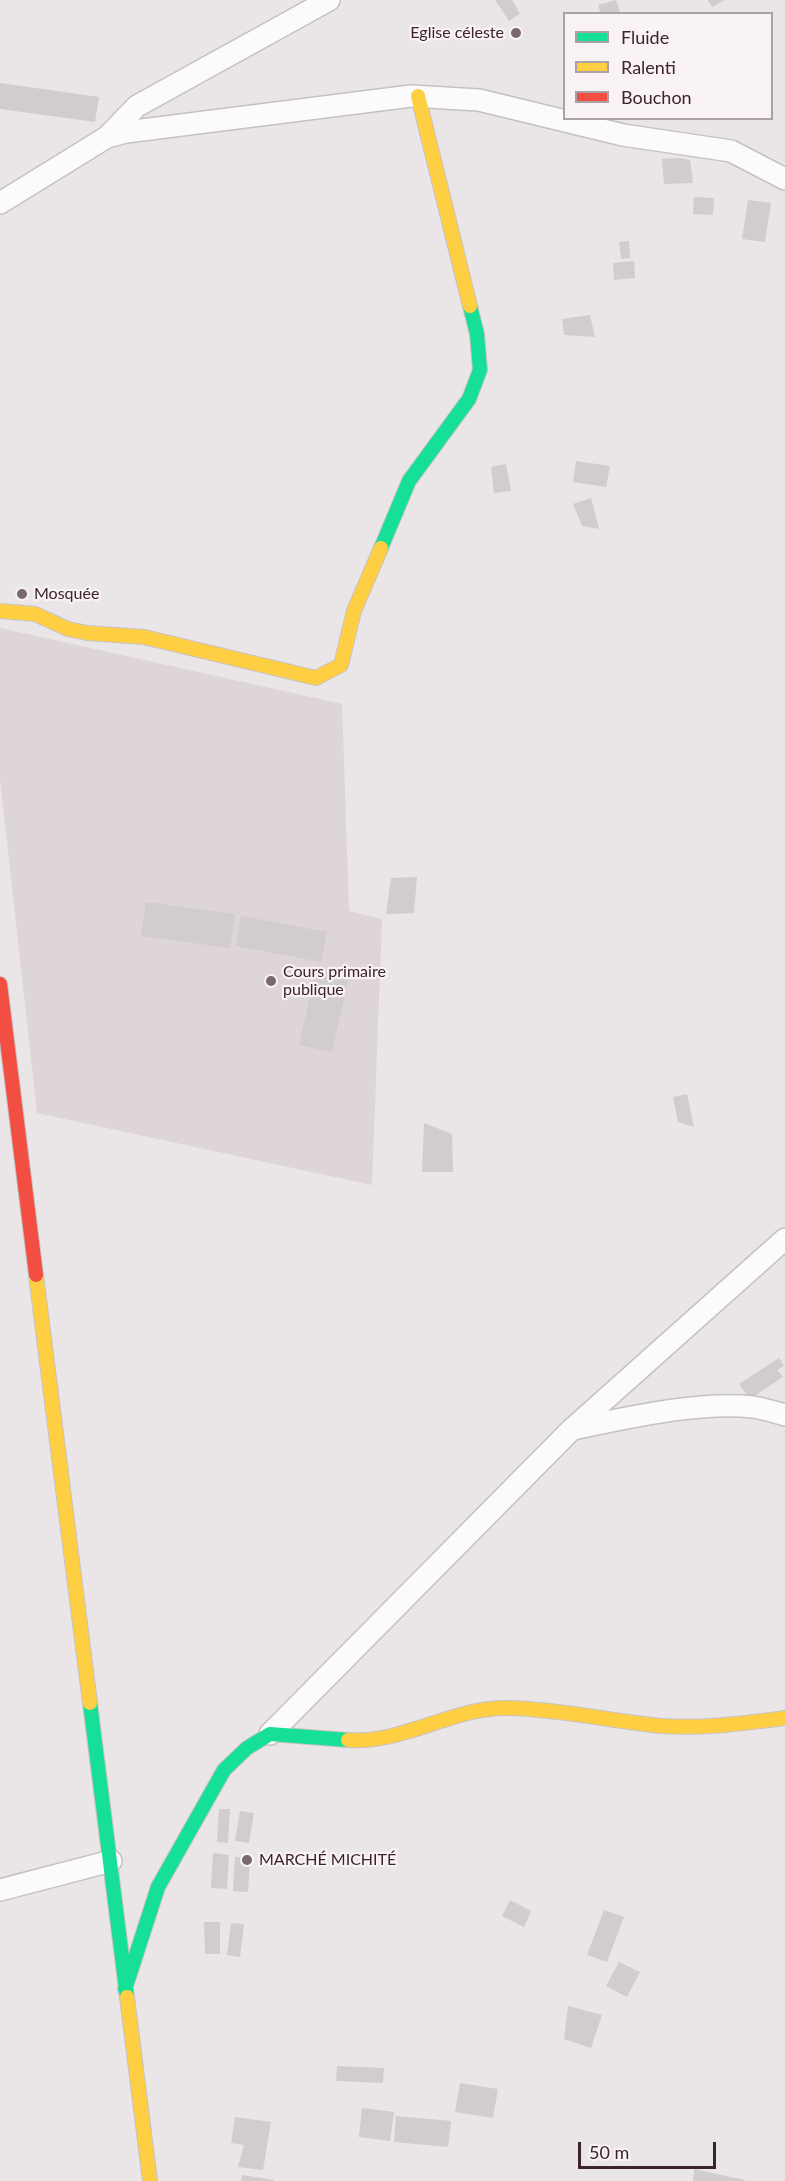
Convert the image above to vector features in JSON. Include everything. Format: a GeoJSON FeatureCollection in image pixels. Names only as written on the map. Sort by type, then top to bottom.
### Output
{"type":"FeatureCollection","features":[{"type":"Feature","properties":{"kind":"main road"},"geometry":{"type":"LineString","coordinates":[[0,611],[35,614],[68,629],[87,633],[144,637],[316,678],[341,665],[354,611],[409,481],[469,399],[480,370],[477,334],[418,96]]}},
{"type":"Feature","properties":{"kind":"main road"},"geometry":{"type":"LineString","coordinates":[[0,984],[150,2181]]}},
{"type":"Feature","properties":{"kind":"main road"},"geometry":{"type":"LineString","coordinates":[[125,1989],[158,1887],[218,1780],[224,1770],[247,1748],[270,1734],[364,1741],[391,1737],[466,1713],[507,1708],[665,1725],[749,1723],[785,1718]]}},
{"type":"Feature","properties":{"kind":"street"},"geometry":{"type":"LineString","coordinates":[[0,202],[107,137],[137,106],[329,0]]}},
{"type":"Feature","properties":{"kind":"street"},"geometry":{"type":"LineString","coordinates":[[107,137],[150,129],[418,96],[479,100],[623,135],[731,151],[785,179]]}},
{"type":"Feature","properties":{"kind":"street"},"geometry":{"type":"LineString","coordinates":[[270,1734],[572,1429],[785,1239]]}},
{"type":"Feature","properties":{"kind":"street"},"geometry":{"type":"LineString","coordinates":[[572,1429],[632,1417],[706,1408],[753,1407],[785,1415]]}},
{"type":"Feature","properties":{"kind":"street"},"geometry":{"type":"LineString","coordinates":[[0,1890],[111,1861]]}},
{"type":"Feature","properties":{"kind":"shaded area"},"geometry":{"type":"Polygon","coordinates":[[[0,628],[342,704],[349,911],[382,919],[372,1185],[37,1113],[0,778],[0,628]]]}},
{"type":"Feature","properties":{"kind":"building"},"geometry":{"type":"Polygon","coordinates":[[[495,0],[512,0],[520,14],[509,21],[495,0]]]}},
{"type":"Feature","properties":{"kind":"building"},"geometry":{"type":"Polygon","coordinates":[[[616,0],[620,12],[600,12],[598,5],[616,0]]]}},
{"type":"Feature","properties":{"kind":"building"},"geometry":{"type":"Polygon","coordinates":[[[708,0],[725,0],[712,7],[708,0]]]}},
{"type":"Feature","properties":{"kind":"building"},"geometry":{"type":"Polygon","coordinates":[[[0,83],[99,97],[95,122],[0,109],[0,83]]]}},
{"type":"Feature","properties":{"kind":"building"},"geometry":{"type":"Polygon","coordinates":[[[662,159],[690,160],[693,183],[664,184],[662,159]]]}},
{"type":"Feature","properties":{"kind":"building"},"geometry":{"type":"Polygon","coordinates":[[[694,197],[714,198],[713,215],[693,214],[694,197]]]}},
{"type":"Feature","properties":{"kind":"building"},"geometry":{"type":"Polygon","coordinates":[[[748,200],[771,203],[765,242],[742,239],[748,200]]]}},
{"type":"Feature","properties":{"kind":"building"},"geometry":{"type":"Polygon","coordinates":[[[629,241],[630,258],[621,259],[619,242],[629,241]]]}},
{"type":"Feature","properties":{"kind":"building"},"geometry":{"type":"Polygon","coordinates":[[[634,261],[635,278],[614,280],[613,263],[634,261]]]}},
{"type":"Feature","properties":{"kind":"building"},"geometry":{"type":"Polygon","coordinates":[[[590,315],[595,337],[564,335],[562,319],[590,315]]]}},
{"type":"Feature","properties":{"kind":"building"},"geometry":{"type":"Polygon","coordinates":[[[576,461],[610,466],[606,487],[573,482],[576,461]]]}},
{"type":"Feature","properties":{"kind":"building"},"geometry":{"type":"Polygon","coordinates":[[[506,464],[511,491],[494,493],[491,467],[506,464]]]}},
{"type":"Feature","properties":{"kind":"building"},"geometry":{"type":"Polygon","coordinates":[[[591,498],[599,529],[582,526],[573,504],[591,498]]]}},
{"type":"Feature","properties":{"kind":"building"},"geometry":{"type":"Polygon","coordinates":[[[417,877],[414,913],[386,914],[391,878],[417,877]]]}},
{"type":"Feature","properties":{"kind":"building"},"geometry":{"type":"Polygon","coordinates":[[[146,902],[235,914],[230,948],[141,936],[146,902]]]}},
{"type":"Feature","properties":{"kind":"building"},"geometry":{"type":"Polygon","coordinates":[[[241,916],[327,932],[321,962],[236,946],[241,916]]]}},
{"type":"Feature","properties":{"kind":"building"},"geometry":{"type":"Polygon","coordinates":[[[316,969],[349,976],[332,1052],[299,1045],[316,969]]]}},
{"type":"Feature","properties":{"kind":"building"},"geometry":{"type":"Polygon","coordinates":[[[687,1094],[694,1127],[678,1122],[673,1097],[687,1094]]]}},
{"type":"Feature","properties":{"kind":"building"},"geometry":{"type":"Polygon","coordinates":[[[424,1123],[452,1134],[453,1172],[422,1172],[424,1123]]]}},
{"type":"Feature","properties":{"kind":"building"},"geometry":{"type":"Polygon","coordinates":[[[779,1358],[784,1366],[777,1370],[783,1377],[750,1399],[739,1384],[779,1358]]]}},
{"type":"Feature","properties":{"kind":"building"},"geometry":{"type":"Polygon","coordinates":[[[219,1809],[230,1809],[228,1843],[217,1842],[219,1809]]]}},
{"type":"Feature","properties":{"kind":"building"},"geometry":{"type":"Polygon","coordinates":[[[240,1811],[254,1813],[249,1843],[235,1841],[240,1811]]]}},
{"type":"Feature","properties":{"kind":"building"},"geometry":{"type":"Polygon","coordinates":[[[213,1853],[229,1855],[227,1889],[211,1888],[213,1853]]]}},
{"type":"Feature","properties":{"kind":"building"},"geometry":{"type":"Polygon","coordinates":[[[235,1857],[250,1858],[248,1892],[233,1891],[235,1857]]]}},
{"type":"Feature","properties":{"kind":"building"},"geometry":{"type":"Polygon","coordinates":[[[510,1900],[531,1911],[524,1927],[502,1916],[510,1900]]]}},
{"type":"Feature","properties":{"kind":"building"},"geometry":{"type":"Polygon","coordinates":[[[604,1910],[624,1917],[607,1962],[587,1955],[604,1910]]]}},
{"type":"Feature","properties":{"kind":"building"},"geometry":{"type":"Polygon","coordinates":[[[204,1922],[220,1922],[220,1954],[205,1954],[204,1922]]]}},
{"type":"Feature","properties":{"kind":"building"},"geometry":{"type":"Polygon","coordinates":[[[231,1923],[244,1924],[240,1957],[227,1955],[231,1923]]]}},
{"type":"Feature","properties":{"kind":"building"},"geometry":{"type":"Polygon","coordinates":[[[619,1962],[640,1972],[627,1997],[606,1986],[619,1962]]]}},
{"type":"Feature","properties":{"kind":"building"},"geometry":{"type":"Polygon","coordinates":[[[568,2006],[602,2015],[591,2048],[564,2039],[568,2006]]]}},
{"type":"Feature","properties":{"kind":"building"},"geometry":{"type":"Polygon","coordinates":[[[337,2066],[384,2068],[383,2083],[336,2081],[337,2066]]]}},
{"type":"Feature","properties":{"kind":"building"},"geometry":{"type":"Polygon","coordinates":[[[460,2083],[498,2089],[493,2118],[455,2112],[460,2083]]]}},
{"type":"Feature","properties":{"kind":"building"},"geometry":{"type":"Polygon","coordinates":[[[362,2108],[394,2112],[390,2141],[359,2137],[362,2108]]]}},
{"type":"Feature","properties":{"kind":"building"},"geometry":{"type":"Polygon","coordinates":[[[396,2116],[451,2121],[448,2147],[394,2142],[396,2116]]]}},
{"type":"Feature","properties":{"kind":"building"},"geometry":{"type":"Polygon","coordinates":[[[235,2117],[271,2122],[263,2170],[238,2167],[244,2145],[231,2143],[235,2117]]]}},
{"type":"Feature","properties":{"kind":"building"},"geometry":{"type":"Polygon","coordinates":[[[694,2169],[745,2180],[745,2181],[693,2181],[694,2169]]]}},
{"type":"Feature","properties":{"kind":"building"},"geometry":{"type":"Polygon","coordinates":[[[242,2175],[274,2180],[274,2181],[241,2181],[242,2175]]]}},
{"type":"Feature","properties":{"kind":"traffic: fast"},"geometry":{"type":"LineString","coordinates":[[381,548],[409,481],[469,399],[480,370],[477,334],[470,306]]}},
{"type":"Feature","properties":{"kind":"traffic: fast"},"geometry":{"type":"LineString","coordinates":[[90,1703],[127,1997]]}},
{"type":"Feature","properties":{"kind":"traffic: fast"},"geometry":{"type":"LineString","coordinates":[[125,1989],[158,1887],[224,1770],[247,1748],[270,1734],[348,1740]]}},
{"type":"Feature","properties":{"kind":"traffic: slow"},"geometry":{"type":"LineString","coordinates":[[418,96],[470,306]]}},
{"type":"Feature","properties":{"kind":"traffic: slow"},"geometry":{"type":"LineString","coordinates":[[0,611],[35,614],[68,629],[87,633],[144,637],[316,678],[341,665],[354,611],[381,548]]}},
{"type":"Feature","properties":{"kind":"traffic: slow"},"geometry":{"type":"LineString","coordinates":[[36,1275],[90,1703]]}},
{"type":"Feature","properties":{"kind":"traffic: slow"},"geometry":{"type":"LineString","coordinates":[[348,1740],[389,1737],[487,1709],[546,1711],[677,1727],[724,1725],[785,1718]]}},
{"type":"Feature","properties":{"kind":"traffic: slow"},"geometry":{"type":"LineString","coordinates":[[127,1997],[150,2181]]}},
{"type":"Feature","properties":{"kind":"traffic: jam"},"geometry":{"type":"LineString","coordinates":[[0,984],[36,1275]]}},
{"type":"Feature","properties":{"kind":"place","name":"Eglise céleste"},"geometry":{"type":"Point","coordinates":[516,33]}},
{"type":"Feature","properties":{"kind":"place","name":"Mosquée"},"geometry":{"type":"Point","coordinates":[22,594]}},
{"type":"Feature","properties":{"kind":"place","name":"Cours primaire publique"},"geometry":{"type":"Point","coordinates":[271,981]}},
{"type":"Feature","properties":{"kind":"place","name":"MARCHÉ MICHITÉ"},"geometry":{"type":"Point","coordinates":[247,1860]}}]}
